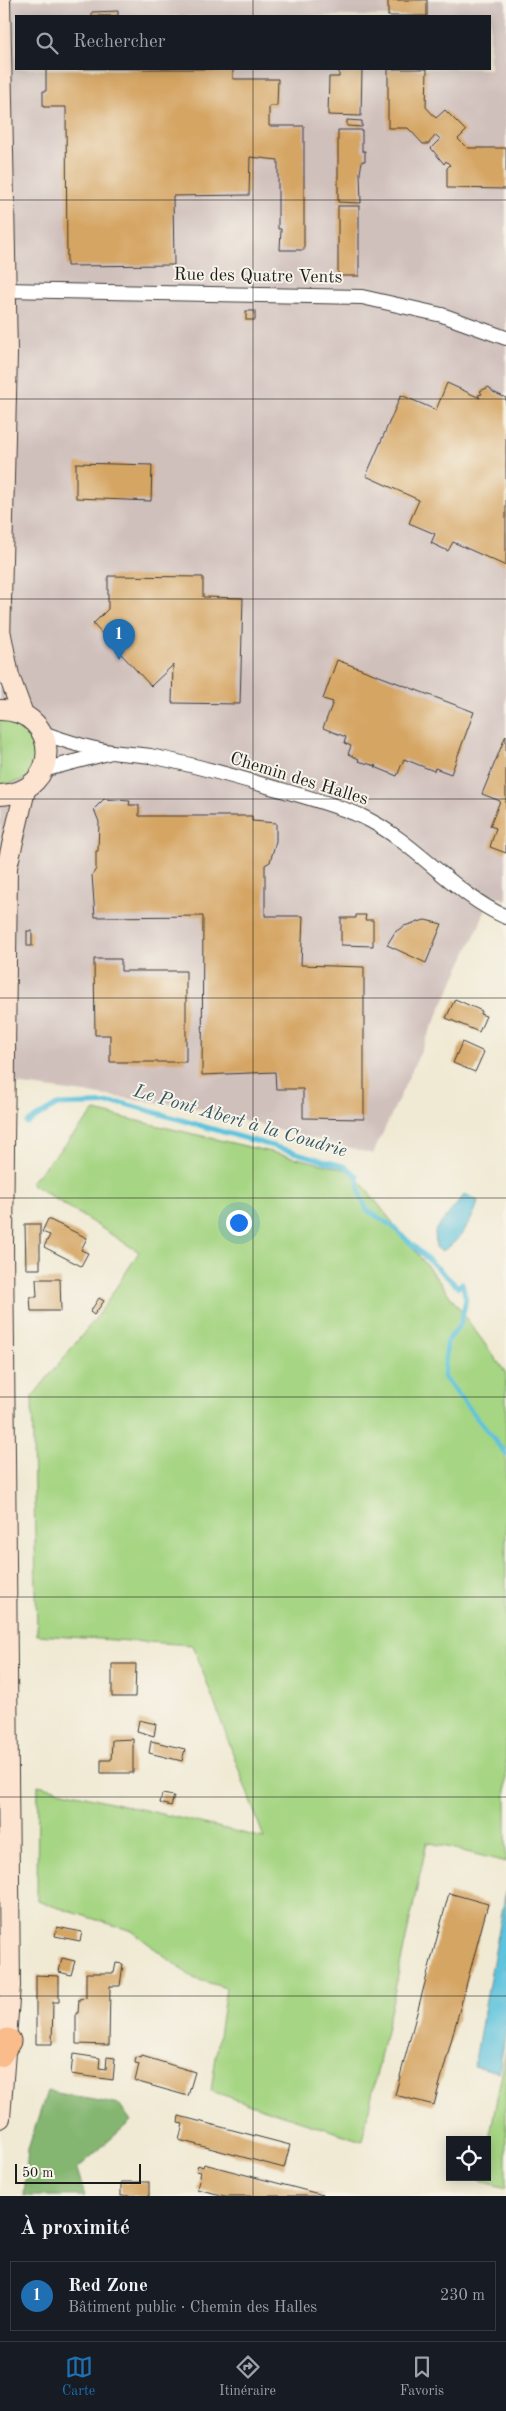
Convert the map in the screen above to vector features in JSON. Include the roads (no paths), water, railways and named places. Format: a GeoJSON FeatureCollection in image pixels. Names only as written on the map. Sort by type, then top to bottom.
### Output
{"type":"FeatureCollection","features":[{"type":"Feature","properties":{"kind":"main road"},"geometry":{"type":"LineString","coordinates":[[0,0],[4,290],[7,354],[1,638],[9,676],[23,714]]}},
{"type":"Feature","properties":{"kind":"main road"},"geometry":{"type":"LineString","coordinates":[[0,710],[11,710],[23,714],[34,722],[43,733],[47,758],[36,782],[25,790],[13,795],[0,795]]}},
{"type":"Feature","properties":{"kind":"main road"},"geometry":{"type":"LineString","coordinates":[[0,2118],[10,1908],[2,1245],[7,867],[25,790]]}},
{"type":"Feature","properties":{"kind":"main road"},"geometry":{"type":"LineString","coordinates":[[0,837],[7,867]]}},
{"type":"Feature","properties":{"kind":"street","name":"Rue des Quatre Vents"},"geometry":{"type":"LineString","coordinates":[[4,290],[362,297],[442,315],[506,338]]}},
{"type":"Feature","properties":{"kind":"street","name":"Chemin des Halles"},"geometry":{"type":"LineString","coordinates":[[43,733],[112,752],[150,756],[231,776],[317,800],[359,815],[402,841],[480,904],[506,917]]}},
{"type":"Feature","properties":{"kind":"street","name":"Chemin des Halles"},"geometry":{"type":"LineString","coordinates":[[43,770],[112,752]]}},
{"type":"Feature","properties":{"kind":"water"},"geometry":{"type":"Polygon","coordinates":[[[465,1194],[478,1201],[476,1208],[459,1237],[441,1251],[436,1247],[435,1231],[465,1194]]]}},
{"type":"Feature","properties":{"kind":"water"},"geometry":{"type":"Polygon","coordinates":[[[506,1891],[506,2030],[499,2072],[474,2066],[506,1891]]]}},
{"type":"Feature","properties":{"kind":"waterway","name":"Le Pont Abert à la Coudrie"},"geometry":{"type":"LineString","coordinates":[[27,1123],[57,1105],[122,1103],[346,1167],[357,1176],[361,1198],[367,1210],[392,1226],[458,1287],[462,1283],[466,1299],[461,1323],[447,1342],[444,1377],[506,1454]]}},
{"type":"Feature","properties":{"kind":"place","name":"Red Zone"},"geometry":{"type":"Point","coordinates":[119,660]}}]}
